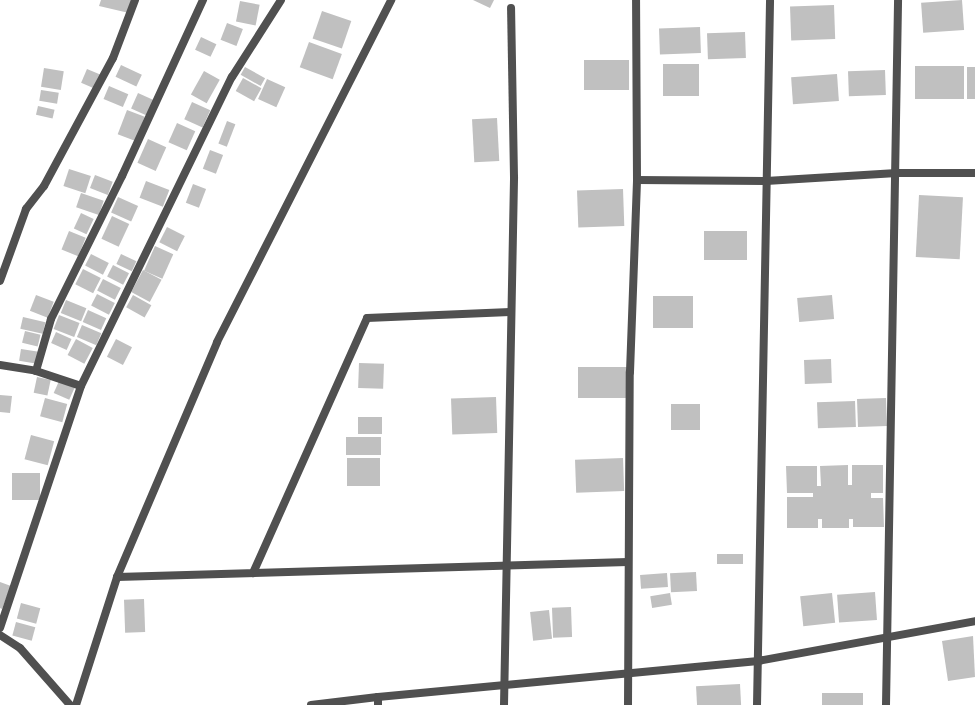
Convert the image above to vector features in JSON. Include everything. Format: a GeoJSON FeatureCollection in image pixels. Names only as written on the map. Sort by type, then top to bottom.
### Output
{"type":"FeatureCollection","features":[{"type":"Feature","properties":{"kind":"street"},"geometry":{"type":"LineString","coordinates":[[0,282],[26,209],[44,186],[113,58],[135,0]]}},
{"type":"Feature","properties":{"kind":"street"},"geometry":{"type":"LineString","coordinates":[[36,371],[51,319],[203,0]]}},
{"type":"Feature","properties":{"kind":"street"},"geometry":{"type":"LineString","coordinates":[[0,628],[81,386],[232,77],[281,0]]}},
{"type":"Feature","properties":{"kind":"street"},"geometry":{"type":"LineString","coordinates":[[76,705],[117,577],[217,342],[391,0]]}},
{"type":"Feature","properties":{"kind":"street"},"geometry":{"type":"LineString","coordinates":[[628,705],[626,673],[637,180],[636,0]]}},
{"type":"Feature","properties":{"kind":"street"},"geometry":{"type":"LineString","coordinates":[[757,705],[770,0]]}},
{"type":"Feature","properties":{"kind":"street"},"geometry":{"type":"LineString","coordinates":[[886,705],[897,173],[898,0]]}},
{"type":"Feature","properties":{"kind":"street"},"geometry":{"type":"LineString","coordinates":[[504,705],[505,566],[514,177],[511,8]]}},
{"type":"Feature","properties":{"kind":"street"},"geometry":{"type":"LineString","coordinates":[[637,180],[766,181],[897,173],[975,172]]}},
{"type":"Feature","properties":{"kind":"street"},"geometry":{"type":"LineString","coordinates":[[253,573],[367,318],[511,312]]}},
{"type":"Feature","properties":{"kind":"street"},"geometry":{"type":"LineString","coordinates":[[0,365],[36,371],[81,386]]}},
{"type":"Feature","properties":{"kind":"street"},"geometry":{"type":"LineString","coordinates":[[117,577],[628,562]]}},
{"type":"Feature","properties":{"kind":"street"},"geometry":{"type":"LineString","coordinates":[[311,705],[378,701],[504,688],[626,673],[758,662],[887,636],[975,621]]}},
{"type":"Feature","properties":{"kind":"street"},"geometry":{"type":"LineString","coordinates":[[0,635],[20,648],[70,705]]}},
{"type":"Feature","properties":{"kind":"building"},"geometry":{"type":"Polygon","coordinates":[[[101,0],[131,0],[129,13],[99,6],[101,0]]]}},
{"type":"Feature","properties":{"kind":"building"},"geometry":{"type":"Polygon","coordinates":[[[473,0],[494,0],[490,8],[473,0]]]}},
{"type":"Feature","properties":{"kind":"building"},"geometry":{"type":"Polygon","coordinates":[[[962,0],[964,30],[923,33],[921,3],[962,0]]]}},
{"type":"Feature","properties":{"kind":"building"},"geometry":{"type":"Polygon","coordinates":[[[240,1],[260,5],[256,25],[236,22],[240,1]]]}},
{"type":"Feature","properties":{"kind":"building"},"geometry":{"type":"Polygon","coordinates":[[[834,5],[835,39],[791,41],[790,7],[834,5]]]}},
{"type":"Feature","properties":{"kind":"building"},"geometry":{"type":"Polygon","coordinates":[[[322,11],[351,21],[342,49],[313,38],[322,11]]]}},
{"type":"Feature","properties":{"kind":"building"},"geometry":{"type":"Polygon","coordinates":[[[227,23],[243,29],[236,46],[221,40],[227,23]]]}},
{"type":"Feature","properties":{"kind":"building"},"geometry":{"type":"Polygon","coordinates":[[[700,27],[701,53],[660,54],[659,28],[700,27]]]}},
{"type":"Feature","properties":{"kind":"building"},"geometry":{"type":"Polygon","coordinates":[[[745,32],[746,58],[708,59],[707,33],[745,32]]]}},
{"type":"Feature","properties":{"kind":"building"},"geometry":{"type":"Polygon","coordinates":[[[201,37],[216,44],[210,57],[195,50],[201,37]]]}},
{"type":"Feature","properties":{"kind":"building"},"geometry":{"type":"Polygon","coordinates":[[[309,42],[342,54],[333,79],[300,67],[309,42]]]}},
{"type":"Feature","properties":{"kind":"building"},"geometry":{"type":"Polygon","coordinates":[[[584,60],[629,60],[629,90],[584,90],[584,60]]]}},
{"type":"Feature","properties":{"kind":"building"},"geometry":{"type":"Polygon","coordinates":[[[663,64],[699,64],[699,96],[663,96],[663,64]]]}},
{"type":"Feature","properties":{"kind":"building"},"geometry":{"type":"Polygon","coordinates":[[[121,65],[142,75],[136,87],[116,77],[121,65]]]}},
{"type":"Feature","properties":{"kind":"building"},"geometry":{"type":"Polygon","coordinates":[[[915,66],[964,66],[964,99],[915,99],[915,66]]]}},
{"type":"Feature","properties":{"kind":"building"},"geometry":{"type":"Polygon","coordinates":[[[245,67],[265,78],[261,86],[241,75],[245,67]]]}},
{"type":"Feature","properties":{"kind":"building"},"geometry":{"type":"Polygon","coordinates":[[[967,67],[975,67],[975,99],[967,99],[967,67]]]}},
{"type":"Feature","properties":{"kind":"building"},"geometry":{"type":"Polygon","coordinates":[[[44,68],[64,71],[61,90],[41,87],[44,68]]]}},
{"type":"Feature","properties":{"kind":"building"},"geometry":{"type":"Polygon","coordinates":[[[87,69],[101,75],[95,89],[81,83],[87,69]]]}},
{"type":"Feature","properties":{"kind":"building"},"geometry":{"type":"Polygon","coordinates":[[[885,70],[886,95],[849,96],[848,71],[885,70]]]}},
{"type":"Feature","properties":{"kind":"building"},"geometry":{"type":"Polygon","coordinates":[[[204,71],[220,80],[207,103],[191,95],[204,71]]]}},
{"type":"Feature","properties":{"kind":"building"},"geometry":{"type":"Polygon","coordinates":[[[837,74],[839,101],[793,104],[791,77],[837,74]]]}},
{"type":"Feature","properties":{"kind":"building"},"geometry":{"type":"Polygon","coordinates":[[[243,78],[261,88],[254,101],[236,91],[243,78]]]}},
{"type":"Feature","properties":{"kind":"building"},"geometry":{"type":"Polygon","coordinates":[[[267,79],[285,87],[276,107],[258,99],[267,79]]]}},
{"type":"Feature","properties":{"kind":"building"},"geometry":{"type":"Polygon","coordinates":[[[109,86],[128,94],[123,107],[104,99],[109,86]]]}},
{"type":"Feature","properties":{"kind":"building"},"geometry":{"type":"Polygon","coordinates":[[[41,90],[59,93],[57,104],[39,101],[41,90]]]}},
{"type":"Feature","properties":{"kind":"building"},"geometry":{"type":"Polygon","coordinates":[[[138,93],[154,100],[147,115],[131,109],[138,93]]]}},
{"type":"Feature","properties":{"kind":"building"},"geometry":{"type":"Polygon","coordinates":[[[192,102],[210,110],[203,127],[184,119],[192,102]]]}},
{"type":"Feature","properties":{"kind":"building"},"geometry":{"type":"Polygon","coordinates":[[[38,106],[55,110],[53,119],[36,115],[38,106]]]}},
{"type":"Feature","properties":{"kind":"building"},"geometry":{"type":"Polygon","coordinates":[[[127,110],[145,117],[135,141],[118,134],[127,110]]]}},
{"type":"Feature","properties":{"kind":"building"},"geometry":{"type":"Polygon","coordinates":[[[497,118],[499,161],[474,162],[472,119],[497,118]]]}},
{"type":"Feature","properties":{"kind":"building"},"geometry":{"type":"Polygon","coordinates":[[[227,121],[235,124],[227,147],[218,143],[227,121]]]}},
{"type":"Feature","properties":{"kind":"building"},"geometry":{"type":"Polygon","coordinates":[[[177,123],[195,131],[187,150],[168,142],[177,123]]]}},
{"type":"Feature","properties":{"kind":"building"},"geometry":{"type":"Polygon","coordinates":[[[148,139],[166,147],[156,171],[137,163],[148,139]]]}},
{"type":"Feature","properties":{"kind":"building"},"geometry":{"type":"Polygon","coordinates":[[[210,150],[223,155],[216,174],[203,169],[210,150]]]}},
{"type":"Feature","properties":{"kind":"building"},"geometry":{"type":"Polygon","coordinates":[[[69,169],[91,176],[85,193],[63,186],[69,169]]]}},
{"type":"Feature","properties":{"kind":"building"},"geometry":{"type":"Polygon","coordinates":[[[95,175],[113,182],[108,195],[90,188],[95,175]]]}},
{"type":"Feature","properties":{"kind":"building"},"geometry":{"type":"Polygon","coordinates":[[[146,181],[169,190],[163,207],[140,198],[146,181]]]}},
{"type":"Feature","properties":{"kind":"building"},"geometry":{"type":"Polygon","coordinates":[[[193,184],[206,189],[199,208],[186,203],[193,184]]]}},
{"type":"Feature","properties":{"kind":"building"},"geometry":{"type":"Polygon","coordinates":[[[623,189],[624,226],[578,228],[577,191],[623,189]]]}},
{"type":"Feature","properties":{"kind":"building"},"geometry":{"type":"Polygon","coordinates":[[[81,193],[104,201],[99,215],[76,207],[81,193]]]}},
{"type":"Feature","properties":{"kind":"building"},"geometry":{"type":"Polygon","coordinates":[[[919,195],[963,197],[960,259],[916,257],[919,195]]]}},
{"type":"Feature","properties":{"kind":"building"},"geometry":{"type":"Polygon","coordinates":[[[118,197],[138,206],[131,221],[111,213],[118,197]]]}},
{"type":"Feature","properties":{"kind":"building"},"geometry":{"type":"Polygon","coordinates":[[[81,213],[94,219],[87,234],[74,228],[81,213]]]}},
{"type":"Feature","properties":{"kind":"building"},"geometry":{"type":"Polygon","coordinates":[[[112,216],[129,224],[119,247],[101,239],[112,216]]]}},
{"type":"Feature","properties":{"kind":"building"},"geometry":{"type":"Polygon","coordinates":[[[167,227],[185,236],[177,251],[159,242],[167,227]]]}},
{"type":"Feature","properties":{"kind":"building"},"geometry":{"type":"Polygon","coordinates":[[[69,231],[86,238],[78,256],[62,250],[69,231]]]}},
{"type":"Feature","properties":{"kind":"building"},"geometry":{"type":"Polygon","coordinates":[[[704,231],[747,231],[747,260],[704,260],[704,231]]]}},
{"type":"Feature","properties":{"kind":"building"},"geometry":{"type":"Polygon","coordinates":[[[155,246],[173,254],[162,279],[144,271],[155,246]]]}},
{"type":"Feature","properties":{"kind":"building"},"geometry":{"type":"Polygon","coordinates":[[[91,254],[109,263],[103,275],[85,266],[91,254]]]}},
{"type":"Feature","properties":{"kind":"building"},"geometry":{"type":"Polygon","coordinates":[[[121,254],[136,261],[132,271],[116,264],[121,254]]]}},
{"type":"Feature","properties":{"kind":"building"},"geometry":{"type":"Polygon","coordinates":[[[113,265],[129,273],[123,285],[107,277],[113,265]]]}},
{"type":"Feature","properties":{"kind":"building"},"geometry":{"type":"Polygon","coordinates":[[[83,269],[101,278],[93,293],[75,284],[83,269]]]}},
{"type":"Feature","properties":{"kind":"building"},"geometry":{"type":"Polygon","coordinates":[[[143,270],[162,280],[150,302],[131,292],[143,270]]]}},
{"type":"Feature","properties":{"kind":"building"},"geometry":{"type":"Polygon","coordinates":[[[103,279],[121,288],[115,300],[97,291],[103,279]]]}},
{"type":"Feature","properties":{"kind":"building"},"geometry":{"type":"Polygon","coordinates":[[[97,294],[115,303],[109,315],[91,306],[97,294]]]}},
{"type":"Feature","properties":{"kind":"building"},"geometry":{"type":"Polygon","coordinates":[[[36,295],[54,302],[48,318],[30,311],[36,295]]]}},
{"type":"Feature","properties":{"kind":"building"},"geometry":{"type":"Polygon","coordinates":[[[133,295],[151,305],[145,317],[126,307],[133,295]]]}},
{"type":"Feature","properties":{"kind":"building"},"geometry":{"type":"Polygon","coordinates":[[[832,295],[834,319],[799,322],[797,298],[832,295]]]}},
{"type":"Feature","properties":{"kind":"building"},"geometry":{"type":"Polygon","coordinates":[[[653,296],[693,296],[693,328],[653,328],[653,296]]]}},
{"type":"Feature","properties":{"kind":"building"},"geometry":{"type":"Polygon","coordinates":[[[66,300],[86,308],[81,321],[61,313],[66,300]]]}},
{"type":"Feature","properties":{"kind":"building"},"geometry":{"type":"Polygon","coordinates":[[[88,310],[106,318],[101,330],[83,322],[88,310]]]}},
{"type":"Feature","properties":{"kind":"building"},"geometry":{"type":"Polygon","coordinates":[[[59,315],[80,323],[74,337],[54,329],[59,315]]]}},
{"type":"Feature","properties":{"kind":"building"},"geometry":{"type":"Polygon","coordinates":[[[23,317],[45,322],[43,334],[20,329],[23,317]]]}},
{"type":"Feature","properties":{"kind":"building"},"geometry":{"type":"Polygon","coordinates":[[[82,325],[101,333],[96,345],[77,337],[82,325]]]}},
{"type":"Feature","properties":{"kind":"building"},"geometry":{"type":"Polygon","coordinates":[[[25,331],[41,335],[38,347],[22,343],[25,331]]]}},
{"type":"Feature","properties":{"kind":"building"},"geometry":{"type":"Polygon","coordinates":[[[56,332],[72,339],[67,350],[51,343],[56,332]]]}},
{"type":"Feature","properties":{"kind":"building"},"geometry":{"type":"Polygon","coordinates":[[[76,339],[93,348],[84,364],[68,355],[76,339]]]}},
{"type":"Feature","properties":{"kind":"building"},"geometry":{"type":"Polygon","coordinates":[[[116,339],[132,347],[123,365],[107,357],[116,339]]]}},
{"type":"Feature","properties":{"kind":"building"},"geometry":{"type":"Polygon","coordinates":[[[21,349],[39,352],[37,364],[19,361],[21,349]]]}},
{"type":"Feature","properties":{"kind":"building"},"geometry":{"type":"Polygon","coordinates":[[[831,359],[832,383],[805,384],[804,360],[831,359]]]}},
{"type":"Feature","properties":{"kind":"building"},"geometry":{"type":"Polygon","coordinates":[[[359,363],[384,364],[383,389],[358,388],[359,363]]]}},
{"type":"Feature","properties":{"kind":"building"},"geometry":{"type":"Polygon","coordinates":[[[578,367],[627,367],[627,398],[578,398],[578,367]]]}},
{"type":"Feature","properties":{"kind":"building"},"geometry":{"type":"Polygon","coordinates":[[[37,377],[51,380],[47,396],[34,393],[37,377]]]}},
{"type":"Feature","properties":{"kind":"building"},"geometry":{"type":"Polygon","coordinates":[[[59,381],[75,388],[69,400],[54,393],[59,381]]]}},
{"type":"Feature","properties":{"kind":"building"},"geometry":{"type":"Polygon","coordinates":[[[0,395],[12,396],[10,413],[0,412],[0,395]]]}},
{"type":"Feature","properties":{"kind":"building"},"geometry":{"type":"Polygon","coordinates":[[[496,397],[497,433],[452,435],[451,399],[496,397]]]}},
{"type":"Feature","properties":{"kind":"building"},"geometry":{"type":"Polygon","coordinates":[[[45,398],[67,404],[62,422],[40,416],[45,398]]]}},
{"type":"Feature","properties":{"kind":"building"},"geometry":{"type":"Polygon","coordinates":[[[886,398],[887,426],[858,427],[857,399],[886,398]]]}},
{"type":"Feature","properties":{"kind":"building"},"geometry":{"type":"Polygon","coordinates":[[[855,401],[856,427],[818,428],[817,402],[855,401]]]}},
{"type":"Feature","properties":{"kind":"building"},"geometry":{"type":"Polygon","coordinates":[[[671,404],[700,404],[700,430],[671,430],[671,404]]]}},
{"type":"Feature","properties":{"kind":"building"},"geometry":{"type":"Polygon","coordinates":[[[358,417],[382,417],[382,434],[358,434],[358,417]]]}},
{"type":"Feature","properties":{"kind":"building"},"geometry":{"type":"Polygon","coordinates":[[[31,435],[54,441],[48,465],[25,459],[31,435]]]}},
{"type":"Feature","properties":{"kind":"building"},"geometry":{"type":"Polygon","coordinates":[[[346,437],[381,437],[381,455],[346,455],[346,437]]]}},
{"type":"Feature","properties":{"kind":"building"},"geometry":{"type":"Polygon","coordinates":[[[347,458],[380,458],[380,486],[347,486],[347,458]]]}},
{"type":"Feature","properties":{"kind":"building"},"geometry":{"type":"Polygon","coordinates":[[[623,458],[624,491],[576,493],[575,460],[623,458]]]}},
{"type":"Feature","properties":{"kind":"building"},"geometry":{"type":"Polygon","coordinates":[[[848,465],[848,485],[852,485],[852,465],[883,465],[883,493],[871,493],[871,498],[883,498],[884,527],[853,527],[853,519],[849,519],[849,528],[822,528],[822,519],[818,519],[818,528],[787,528],[787,497],[813,497],[813,493],[787,493],[786,466],[817,466],[817,486],[821,486],[820,466],[848,465]]]}},
{"type":"Feature","properties":{"kind":"building"},"geometry":{"type":"Polygon","coordinates":[[[12,473],[40,473],[40,500],[12,500],[12,473]]]}},
{"type":"Feature","properties":{"kind":"building"},"geometry":{"type":"Polygon","coordinates":[[[717,554],[743,554],[743,564],[717,564],[717,554]]]}},
{"type":"Feature","properties":{"kind":"building"},"geometry":{"type":"Polygon","coordinates":[[[696,572],[697,591],[671,592],[670,573],[696,572]]]}},
{"type":"Feature","properties":{"kind":"building"},"geometry":{"type":"Polygon","coordinates":[[[667,573],[668,587],[641,589],[640,575],[667,573]]]}},
{"type":"Feature","properties":{"kind":"building"},"geometry":{"type":"Polygon","coordinates":[[[0,582],[11,586],[2,609],[0,608],[0,582]]]}},
{"type":"Feature","properties":{"kind":"building"},"geometry":{"type":"Polygon","coordinates":[[[875,592],[877,620],[839,623],[837,595],[875,592]]]}},
{"type":"Feature","properties":{"kind":"building"},"geometry":{"type":"Polygon","coordinates":[[[670,593],[672,605],[652,608],[650,596],[670,593]]]}},
{"type":"Feature","properties":{"kind":"building"},"geometry":{"type":"Polygon","coordinates":[[[832,593],[835,623],[803,626],[800,596],[832,593]]]}},
{"type":"Feature","properties":{"kind":"building"},"geometry":{"type":"Polygon","coordinates":[[[144,599],[145,632],[125,633],[124,600],[144,599]]]}},
{"type":"Feature","properties":{"kind":"building"},"geometry":{"type":"Polygon","coordinates":[[[21,603],[40,608],[36,624],[17,618],[21,603]]]}},
{"type":"Feature","properties":{"kind":"building"},"geometry":{"type":"Polygon","coordinates":[[[571,607],[572,637],[553,638],[552,608],[571,607]]]}},
{"type":"Feature","properties":{"kind":"building"},"geometry":{"type":"Polygon","coordinates":[[[549,610],[552,639],[533,641],[530,612],[549,610]]]}},
{"type":"Feature","properties":{"kind":"building"},"geometry":{"type":"Polygon","coordinates":[[[16,622],[35,627],[32,641],[12,636],[16,622]]]}},
{"type":"Feature","properties":{"kind":"building"},"geometry":{"type":"Polygon","coordinates":[[[973,636],[975,677],[948,681],[942,641],[973,636]]]}},
{"type":"Feature","properties":{"kind":"building"},"geometry":{"type":"Polygon","coordinates":[[[740,684],[741,705],[697,705],[696,686],[740,684]]]}},
{"type":"Feature","properties":{"kind":"building"},"geometry":{"type":"Polygon","coordinates":[[[822,693],[863,693],[863,705],[822,705],[822,693]]]}}]}
